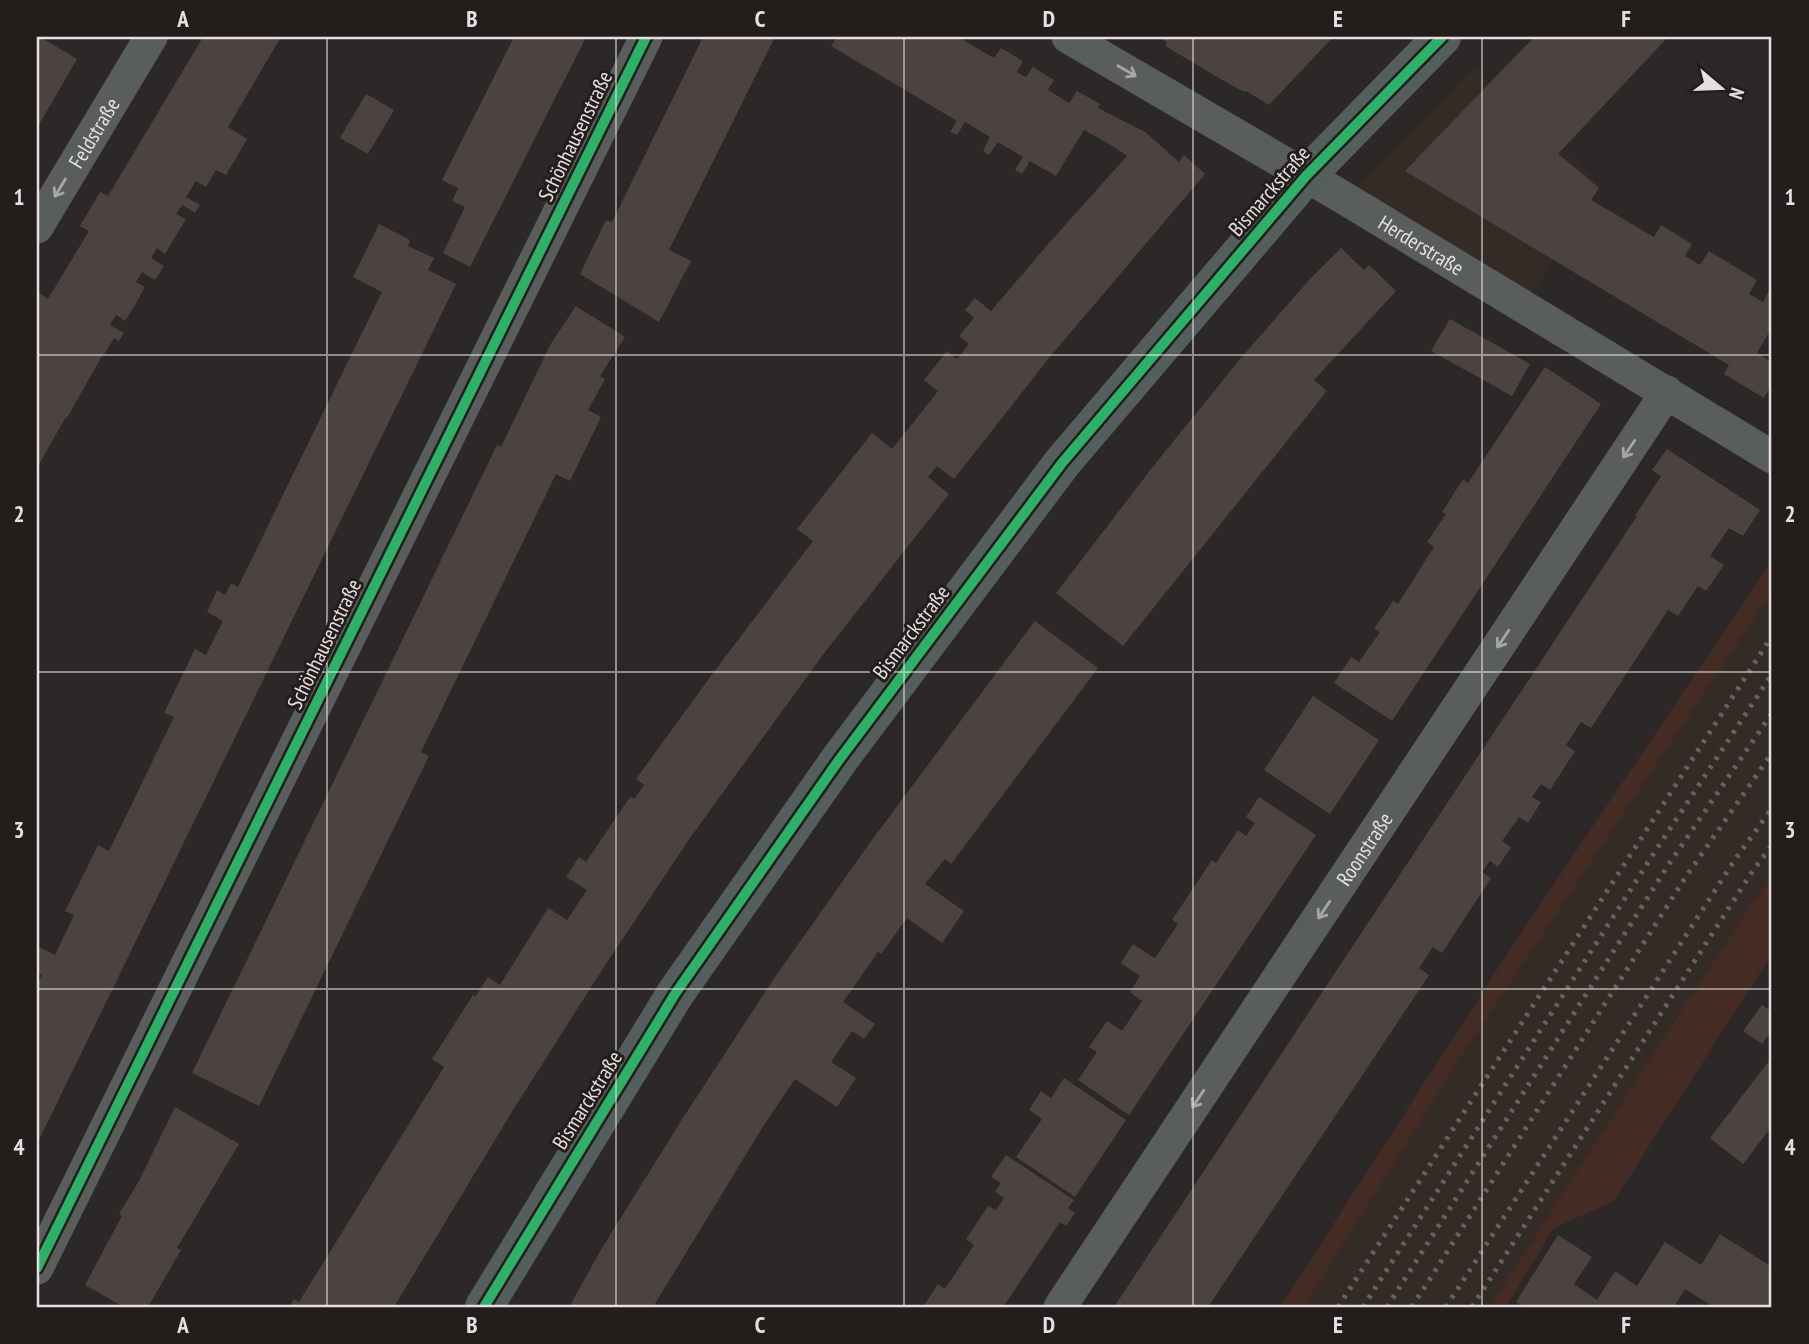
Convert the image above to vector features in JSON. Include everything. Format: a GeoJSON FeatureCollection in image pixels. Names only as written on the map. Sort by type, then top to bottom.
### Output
{"type":"FeatureCollection","features":[{"type":"Feature","properties":{"kind":"main road","name":"Bismarckstraße"},"geometry":{"type":"LineString","coordinates":[[484,1307],[675,994],[838,760],[1062,463],[1306,176],[1442,37]]}},
{"type":"Feature","properties":{"kind":"street","name":"Schönhausenstraße"},"geometry":{"type":"LineString","coordinates":[[37,1269],[646,37]]}},
{"type":"Feature","properties":{"kind":"street","name":"Herderstraße"},"geometry":{"type":"LineString","coordinates":[[1069,37],[1306,176],[1772,457]]}},
{"type":"Feature","properties":{"kind":"street","name":"Feldstraße"},"geometry":{"type":"LineString","coordinates":[[37,228],[143,39]]}},
{"type":"Feature","properties":{"kind":"street","name":"Roonstraße"},"geometry":{"type":"LineString","coordinates":[[1060,1307],[1667,392]]}},
{"type":"Feature","properties":{"kind":"shaded area"},"geometry":{"type":"Polygon","coordinates":[[[1474,68],[1600,185],[1531,296],[1352,191],[1474,68]]]}},
{"type":"Feature","properties":{"kind":"shaded area"},"geometry":{"type":"Polygon","coordinates":[[[1772,560],[1772,592],[1459,1060],[1303,1307],[1280,1307],[1511,948],[1772,560]]]}},
{"type":"Feature","properties":{"kind":"shaded area"},"geometry":{"type":"Polygon","coordinates":[[[1772,592],[1772,877],[1755,898],[1490,1307],[1302,1307],[1459,1060],[1772,592]]]}},
{"type":"Feature","properties":{"kind":"shaded area"},"geometry":{"type":"Polygon","coordinates":[[[1772,877],[1772,954],[1614,1201],[1554,1228],[1506,1307],[1490,1307],[1755,898],[1772,877]]]}},
{"type":"Feature","properties":{"kind":"building"},"geometry":{"type":"Polygon","coordinates":[[[37,37],[77,59],[37,128],[37,37]]]}},
{"type":"Feature","properties":{"kind":"building"},"geometry":{"type":"Polygon","coordinates":[[[203,37],[281,37],[228,127],[247,139],[226,175],[216,170],[206,187],[196,181],[186,197],[200,205],[195,213],[182,205],[176,214],[186,219],[165,254],[157,248],[151,258],[164,266],[155,280],[142,272],[136,282],[145,287],[135,305],[125,321],[116,315],[110,325],[124,333],[119,341],[114,338],[103,354],[37,469],[37,294],[38,292],[48,299],[89,231],[80,226],[100,192],[108,196],[203,37]]]}},
{"type":"Feature","properties":{"kind":"building"},"geometry":{"type":"Polygon","coordinates":[[[514,37],[586,37],[470,267],[443,253],[465,207],[452,201],[458,188],[442,180],[514,37]]]}},
{"type":"Feature","properties":{"kind":"building"},"geometry":{"type":"Polygon","coordinates":[[[703,37],[775,37],[669,250],[691,261],[659,322],[580,274],[606,220],[612,222],[703,37]]]}},
{"type":"Feature","properties":{"kind":"building"},"geometry":{"type":"Polygon","coordinates":[[[837,37],[958,37],[994,58],[1001,48],[1023,61],[1017,72],[1026,77],[1033,67],[1054,80],[1048,90],[1069,103],[1077,91],[1100,104],[1098,108],[1145,132],[1179,162],[1184,155],[1205,174],[1049,358],[954,479],[937,466],[928,477],[949,494],[825,652],[690,838],[513,1110],[394,1307],[289,1307],[294,1299],[299,1302],[444,1067],[432,1059],[473,995],[475,997],[488,977],[500,985],[548,908],[567,920],[587,890],[566,877],[579,857],[586,862],[630,797],[634,799],[644,785],[636,779],[813,541],[797,529],[872,433],[892,449],[938,391],[924,380],[947,351],[957,359],[969,344],[959,336],[974,318],[965,310],[975,298],[991,311],[1127,156],[1084,130],[1056,176],[1030,161],[1022,174],[1015,170],[1023,157],[998,142],[989,155],[983,151],[990,137],[965,122],[957,135],[950,132],[957,121],[831,46],[837,37]]]}},
{"type":"Feature","properties":{"kind":"building"},"geometry":{"type":"Polygon","coordinates":[[[1158,37],[1333,37],[1269,105],[1165,46],[1167,42],[1158,37]]]}},
{"type":"Feature","properties":{"kind":"building"},"geometry":{"type":"Polygon","coordinates":[[[1534,37],[1668,37],[1558,154],[1599,188],[1591,200],[1654,237],[1661,225],[1692,244],[1685,256],[1700,265],[1709,251],[1757,280],[1749,294],[1763,302],[1770,289],[1772,290],[1772,327],[1757,353],[1772,362],[1772,384],[1764,398],[1724,374],[1729,365],[1405,171],[1534,37]]]}},
{"type":"Feature","properties":{"kind":"building"},"geometry":{"type":"Polygon","coordinates":[[[366,94],[394,110],[368,154],[340,138],[366,94]]]}},
{"type":"Feature","properties":{"kind":"building"},"geometry":{"type":"Polygon","coordinates":[[[379,224],[410,240],[408,246],[434,258],[428,270],[456,284],[37,1144],[37,985],[42,975],[37,973],[37,946],[55,955],[74,915],[65,911],[98,845],[109,851],[174,717],[164,713],[195,649],[206,655],[223,621],[207,612],[217,590],[225,595],[231,583],[238,587],[382,292],[353,277],[379,224]]]}},
{"type":"Feature","properties":{"kind":"building"},"geometry":{"type":"Polygon","coordinates":[[[1341,248],[1364,270],[1369,265],[1396,291],[1314,380],[1327,391],[1123,646],[1056,593],[1241,358],[1341,248]]]}},
{"type":"Feature","properties":{"kind":"building"},"geometry":{"type":"Polygon","coordinates":[[[576,306],[625,337],[600,376],[605,379],[588,410],[601,417],[570,481],[556,474],[421,752],[429,756],[259,1106],[192,1073],[497,445],[501,447],[550,345],[576,306]]]}},
{"type":"Feature","properties":{"kind":"building"},"geometry":{"type":"Polygon","coordinates":[[[1450,319],[1530,364],[1512,396],[1431,351],[1450,319]]]}},
{"type":"Feature","properties":{"kind":"building"},"geometry":{"type":"Polygon","coordinates":[[[1545,367],[1601,404],[1392,721],[1334,683],[1351,657],[1359,662],[1380,632],[1374,629],[1393,601],[1398,604],[1434,547],[1427,542],[1446,514],[1442,512],[1463,479],[1468,483],[1545,367]]]}},
{"type":"Feature","properties":{"kind":"building"},"geometry":{"type":"Polygon","coordinates":[[[1667,449],[1760,510],[1743,536],[1729,528],[1710,556],[1724,565],[1706,591],[1698,586],[1678,616],[1668,610],[1591,728],[1581,722],[1566,745],[1575,751],[1550,790],[1541,784],[1532,797],[1541,802],[1528,823],[1519,817],[1502,841],[1511,847],[1498,867],[1490,861],[1482,872],[1491,878],[1442,953],[1433,947],[1419,968],[1429,975],[1208,1307],[1114,1307],[1637,516],[1661,476],[1652,470],[1667,449]]]}},
{"type":"Feature","properties":{"kind":"building"},"geometry":{"type":"Polygon","coordinates":[[[1035,621],[1098,668],[951,864],[945,859],[925,884],[964,911],[942,943],[907,918],[881,954],[878,952],[843,1002],[875,1024],[864,1039],[852,1031],[831,1062],[856,1078],[837,1107],[795,1079],[653,1307],[569,1307],[602,1248],[681,1121],[775,977],[869,844],[1035,621]]]}},
{"type":"Feature","properties":{"kind":"building"},"geometry":{"type":"Polygon","coordinates":[[[1313,696],[1379,740],[1330,814],[1264,770],[1313,696]]]}},
{"type":"Feature","properties":{"kind":"building"},"geometry":{"type":"Polygon","coordinates":[[[1259,797],[1316,835],[1129,1115],[1078,1080],[1097,1052],[1089,1047],[1107,1021],[1122,1031],[1142,1001],[1130,992],[1140,976],[1121,963],[1133,944],[1155,958],[1178,924],[1172,920],[1212,860],[1216,863],[1238,830],[1246,836],[1255,823],[1246,817],[1259,797]]]}},
{"type":"Feature","properties":{"kind":"building"},"geometry":{"type":"Polygon","coordinates":[[[1762,1005],[1772,1012],[1772,1030],[1762,1044],[1743,1031],[1762,1005]]]}},
{"type":"Feature","properties":{"kind":"building"},"geometry":{"type":"Polygon","coordinates":[[[1772,1057],[1772,1126],[1743,1164],[1710,1138],[1772,1057]]]}},
{"type":"Feature","properties":{"kind":"building"},"geometry":{"type":"Polygon","coordinates":[[[1064,1078],[1126,1120],[1075,1197],[1016,1157],[1042,1119],[1029,1110],[1041,1091],[1051,1098],[1064,1078]]]}},
{"type":"Feature","properties":{"kind":"building"},"geometry":{"type":"Polygon","coordinates":[[[175,1107],[239,1144],[177,1248],[181,1250],[148,1307],[124,1307],[85,1285],[175,1107]]]}},
{"type":"Feature","properties":{"kind":"building"},"geometry":{"type":"Polygon","coordinates":[[[1006,1155],[1074,1200],[1068,1208],[1075,1213],[1066,1226],[1060,1222],[1003,1307],[923,1307],[938,1284],[945,1289],[974,1245],[966,1239],[988,1206],[996,1210],[1004,1198],[995,1192],[1001,1183],[991,1177],[1006,1155]]]}},
{"type":"Feature","properties":{"kind":"building"},"geometry":{"type":"Polygon","coordinates":[[[1720,1234],[1772,1267],[1772,1299],[1767,1307],[1714,1307],[1685,1289],[1674,1307],[1524,1307],[1516,1302],[1558,1235],[1592,1257],[1574,1284],[1597,1300],[1615,1271],[1637,1286],[1665,1242],[1701,1265],[1720,1234]]]}},
{"type":"Feature","properties":{"kind":"railway"},"geometry":{"type":"LineString","coordinates":[[1338,1307],[1772,636]]}},
{"type":"Feature","properties":{"kind":"railway"},"geometry":{"type":"LineString","coordinates":[[1363,1307],[1772,674]]}},
{"type":"Feature","properties":{"kind":"railway"},"geometry":{"type":"LineString","coordinates":[[1387,1307],[1669,864],[1772,713]]}},
{"type":"Feature","properties":{"kind":"railway"},"geometry":{"type":"LineString","coordinates":[[1412,1307],[1685,878],[1772,753]]}},
{"type":"Feature","properties":{"kind":"railway"},"geometry":{"type":"LineString","coordinates":[[1446,1307],[1732,864],[1772,808]]}},
{"type":"Feature","properties":{"kind":"railway"},"geometry":{"type":"LineString","coordinates":[[1472,1307],[1772,845]]}},
{"type":"Feature","properties":{"kind":"cycle path"},"geometry":{"type":"LineString","coordinates":[[37,1268],[646,37]]}},
{"type":"Feature","properties":{"kind":"cycle path"},"geometry":{"type":"LineString","coordinates":[[484,1307],[675,994],[839,760],[1062,463],[1306,176],[1442,37]]}}]}
